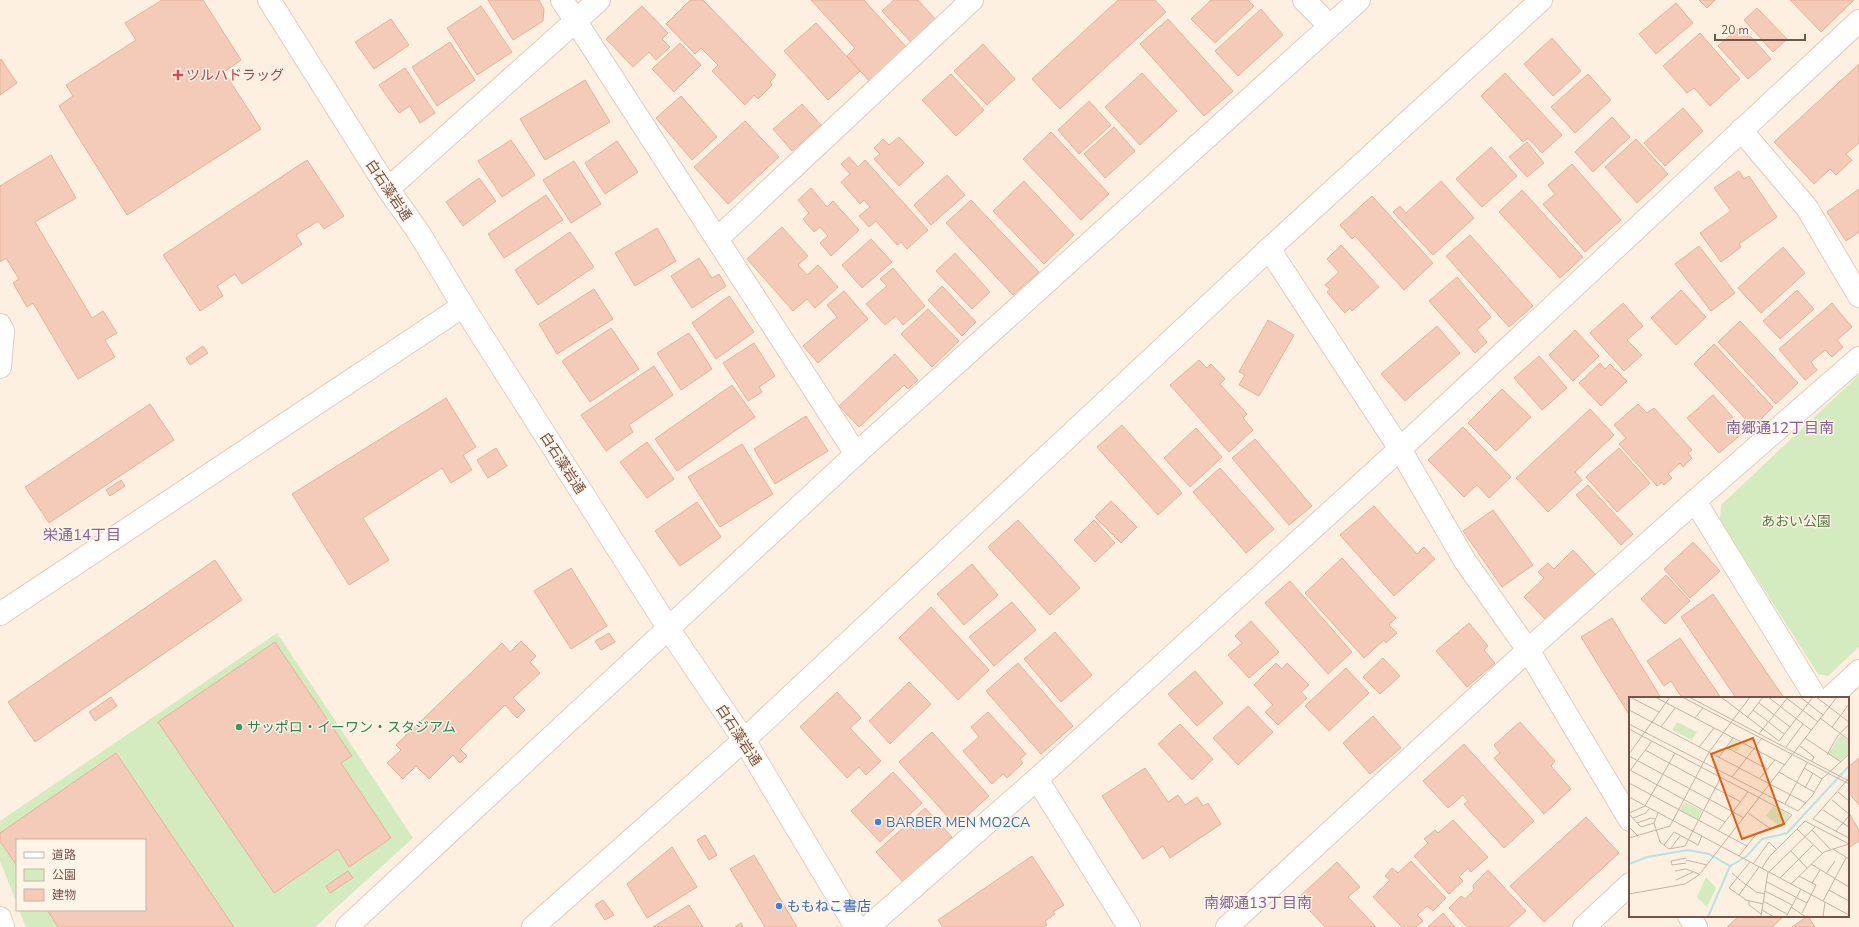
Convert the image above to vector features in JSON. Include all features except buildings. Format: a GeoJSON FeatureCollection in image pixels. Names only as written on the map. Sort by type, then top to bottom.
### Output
{"type":"FeatureCollection","features":[{"type":"Feature","properties":{"kind":"street","name":"白石藻岩通"},"geometry":{"type":"LineString","coordinates":[[269,0],[388,189],[419,234],[463,306],[673,634],[744,740],[856,927]]}},
{"type":"Feature","properties":{"kind":"street"},"geometry":{"type":"LineString","coordinates":[[562,0],[718,238],[856,454]]}},
{"type":"Feature","properties":{"kind":"street"},"geometry":{"type":"LineString","coordinates":[[388,189],[599,0]]}},
{"type":"Feature","properties":{"kind":"street"},"geometry":{"type":"LineString","coordinates":[[718,238],[972,0]]}},
{"type":"Feature","properties":{"kind":"street"},"geometry":{"type":"LineString","coordinates":[[1304,0],[1330,26]]}},
{"type":"Feature","properties":{"kind":"street"},"geometry":{"type":"LineString","coordinates":[[347,927],[673,634],[856,454],[1359,0]]}},
{"type":"Feature","properties":{"kind":"street"},"geometry":{"type":"LineString","coordinates":[[533,927],[744,740],[1270,249],[1541,0]]}},
{"type":"Feature","properties":{"kind":"street"},"geometry":{"type":"LineString","coordinates":[[868,927],[1036,778],[1400,449],[1859,21]]}},
{"type":"Feature","properties":{"kind":"street"},"geometry":{"type":"LineString","coordinates":[[1741,130],[1807,208],[1859,296]]}},
{"type":"Feature","properties":{"kind":"street"},"geometry":{"type":"LineString","coordinates":[[1270,249],[1400,449],[1465,561],[1528,650],[1629,818]]}},
{"type":"Feature","properties":{"kind":"street"},"geometry":{"type":"LineString","coordinates":[[0,614],[463,306]]}},
{"type":"Feature","properties":{"kind":"street"},"geometry":{"type":"LineString","coordinates":[[0,325],[3,331],[0,367]]}},
{"type":"Feature","properties":{"kind":"street"},"geometry":{"type":"LineString","coordinates":[[1227,927],[1528,650],[1695,501],[1859,358]]}},
{"type":"Feature","properties":{"kind":"street"},"geometry":{"type":"LineString","coordinates":[[1695,501],[1815,697]]}},
{"type":"Feature","properties":{"kind":"street"},"geometry":{"type":"LineString","coordinates":[[1831,697],[1859,671]]}},
{"type":"Feature","properties":{"kind":"street"},"geometry":{"type":"LineString","coordinates":[[1036,778],[1129,927]]}},
{"type":"Feature","properties":{"kind":"street"},"geometry":{"type":"LineString","coordinates":[[1584,927],[1629,885]]}},
{"type":"Feature","properties":{"kind":"street"},"geometry":{"type":"LineString","coordinates":[[1690,917],[1696,927]]}},
{"type":"Feature","properties":{"kind":"street"},"geometry":{"type":"LineString","coordinates":[[0,918],[3,927]]}},
{"type":"Feature","properties":{"kind":"green space","name":"あおい公園"},"geometry":{"type":"Polygon","coordinates":[[[1859,375],[1859,647],[1828,676],[1818,674],[1720,520],[1721,505],[1859,375]]]}},
{"type":"Feature","properties":{"kind":"green space","name":"サッポロ・イーワン・スタジアム"},"geometry":{"type":"Polygon","coordinates":[[[277,633],[413,838],[315,927],[26,927],[19,911],[146,911],[146,839],[16,839],[16,901],[0,861],[0,821],[277,633]]]}},
{"type":"Feature","properties":{"kind":"place","name":"ツルハドラッグ"},"geometry":{"type":"Point","coordinates":[178,75]}},
{"type":"Feature","properties":{"kind":"place","name":"サッポロ・イーワン・スタジアム"},"geometry":{"type":"Point","coordinates":[239,727]}},
{"type":"Feature","properties":{"kind":"place","name":"BARBER MEN MO2CA"},"geometry":{"type":"Point","coordinates":[878,822]}},
{"type":"Feature","properties":{"kind":"place","name":"ももねこ書店"},"geometry":{"type":"Point","coordinates":[779,906]}},
{"type":"Feature","properties":{"kind":"district","name":"南郷通12丁目南"},"geometry":{"type":"Point","coordinates":[1780,428]}},
{"type":"Feature","properties":{"kind":"district","name":"栄通14丁目"},"geometry":{"type":"Point","coordinates":[82,535]}},
{"type":"Feature","properties":{"kind":"district","name":"南郷通13丁目南"},"geometry":{"type":"Point","coordinates":[1258,903]}}]}
